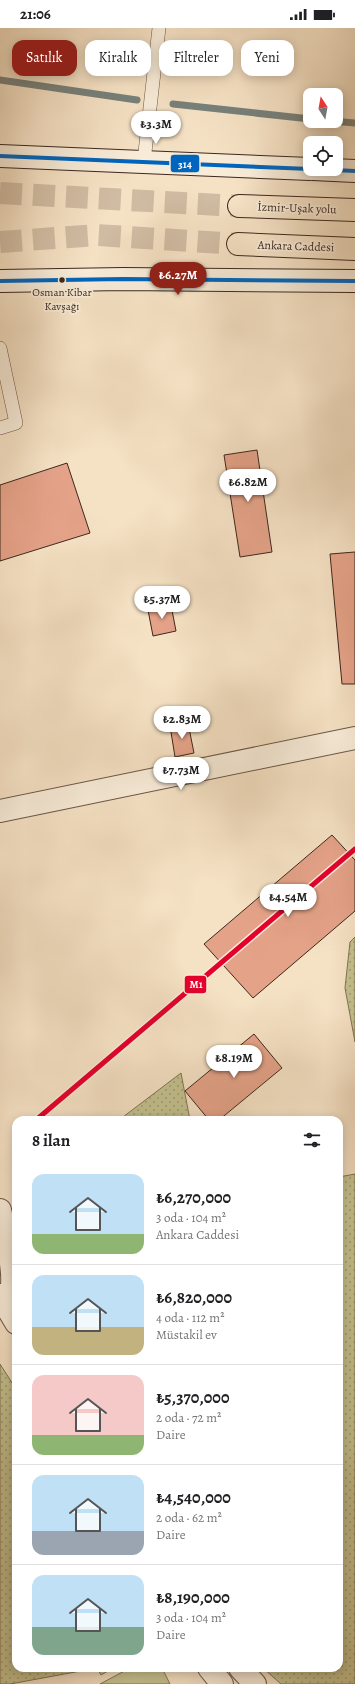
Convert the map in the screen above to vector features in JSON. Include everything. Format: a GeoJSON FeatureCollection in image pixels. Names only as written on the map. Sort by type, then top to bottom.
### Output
{"type":"FeatureCollection","features":[{"type":"Feature","properties":{"kind":"highway","name":"İzmir-Uşak yolu"},"geometry":{"type":"LineString","coordinates":[[239,206],[355,210]]}},
{"type":"Feature","properties":{"kind":"highway","name":"Ankara Caddesi"},"geometry":{"type":"LineString","coordinates":[[238,244],[355,249]]}},
{"type":"Feature","properties":{"kind":"main road"},"geometry":{"type":"LineString","coordinates":[[0,156],[303,169]]}},
{"type":"Feature","properties":{"kind":"main road"},"geometry":{"type":"LineString","coordinates":[[343,170],[355,171]]}},
{"type":"Feature","properties":{"kind":"main road"},"geometry":{"type":"LineString","coordinates":[[0,281],[108,279],[355,281]]}},
{"type":"Feature","properties":{"kind":"main road"},"geometry":{"type":"LineString","coordinates":[[0,811],[355,738]]}},
{"type":"Feature","properties":{"kind":"main road"},"geometry":{"type":"LineString","coordinates":[[0,1210],[12,1266],[6,1291],[12,1310]]}},
{"type":"Feature","properties":{"kind":"main road"},"geometry":{"type":"LineString","coordinates":[[212,1672],[222,1684]]}},
{"type":"Feature","properties":{"kind":"main road"},"geometry":{"type":"LineString","coordinates":[[244,1672],[255,1684]]}},
{"type":"Feature","properties":{"kind":"lane"},"geometry":{"type":"LineString","coordinates":[[144,161],[159,28]]}},
{"type":"Feature","properties":{"kind":"lane"},"geometry":{"type":"LineString","coordinates":[[0,348],[16,423],[0,428]]}},
{"type":"Feature","properties":{"kind":"shaded area"},"geometry":{"type":"Polygon","coordinates":[[[355,937],[355,1042],[345,988],[350,942],[355,937]]]}},
{"type":"Feature","properties":{"kind":"shaded area"},"geometry":{"type":"Polygon","coordinates":[[[181,1073],[189,1116],[124,1116],[181,1073]]]}},
{"type":"Feature","properties":{"kind":"shaded area"},"geometry":{"type":"Polygon","coordinates":[[[355,1174],[355,1684],[281,1684],[268,1672],[343,1672],[343,1176],[355,1174]]]}},
{"type":"Feature","properties":{"kind":"shaded area"},"geometry":{"type":"Polygon","coordinates":[[[0,1364],[12,1383],[12,1672],[75,1672],[10,1684],[0,1684],[0,1364]]]}},
{"type":"Feature","properties":{"kind":"shaded area"},"geometry":{"type":"Polygon","coordinates":[[[99,1672],[106,1672],[101,1675],[99,1672]]]}},
{"type":"Feature","properties":{"kind":"shaded area"},"geometry":{"type":"Polygon","coordinates":[[[122,1672],[164,1672],[170,1684],[100,1684],[122,1672]]]}},
{"type":"Feature","properties":{"kind":"building"},"geometry":{"type":"Polygon","coordinates":[[[257,450],[272,552],[240,557],[224,455],[257,450]]]}},
{"type":"Feature","properties":{"kind":"building"},"geometry":{"type":"Polygon","coordinates":[[[67,463],[90,533],[0,561],[0,485],[67,463]]]}},
{"type":"Feature","properties":{"kind":"building"},"geometry":{"type":"Polygon","coordinates":[[[355,552],[355,684],[342,684],[330,554],[355,552]]]}},
{"type":"Feature","properties":{"kind":"building"},"geometry":{"type":"Polygon","coordinates":[[[171,605],[176,631],[153,636],[148,610],[171,605]]]}},
{"type":"Feature","properties":{"kind":"building"},"geometry":{"type":"Polygon","coordinates":[[[188,723],[194,753],[175,757],[170,726],[188,723]]]}},
{"type":"Feature","properties":{"kind":"building"},"geometry":{"type":"Polygon","coordinates":[[[332,835],[355,860],[355,911],[253,998],[204,944],[332,835]]]}},
{"type":"Feature","properties":{"kind":"building"},"geometry":{"type":"Polygon","coordinates":[[[254,1034],[282,1068],[224,1116],[206,1116],[185,1091],[254,1034]]]}},
{"type":"Feature","properties":{"kind":"waterway"},"geometry":{"type":"LineString","coordinates":[[0,80],[137,100]]}},
{"type":"Feature","properties":{"kind":"waterway"},"geometry":{"type":"LineString","coordinates":[[173,104],[303,118]]}},
{"type":"Feature","properties":{"kind":"waterway"},"geometry":{"type":"LineString","coordinates":[[343,122],[355,123]]}},
{"type":"Feature","properties":{"kind":"tunnel"},"geometry":{"type":"LineString","coordinates":[[0,193],[239,206]]}},
{"type":"Feature","properties":{"kind":"tunnel"},"geometry":{"type":"LineString","coordinates":[[0,242],[97,235],[238,244]]}},
{"type":"Feature","properties":{"kind":"transit line","name":"314"},"geometry":{"type":"LineString","coordinates":[[0,156],[303,169]]}},
{"type":"Feature","properties":{"kind":"transit line","name":"314"},"geometry":{"type":"LineString","coordinates":[[343,170],[355,171]]}},
{"type":"Feature","properties":{"kind":"transit line","name":"314"},"geometry":{"type":"LineString","coordinates":[[0,281],[123,279],[355,281]]}},
{"type":"Feature","properties":{"kind":"transit line","name":"M1"},"geometry":{"type":"LineString","coordinates":[[41,1116],[355,849]]}},
{"type":"Feature","properties":{"kind":"place","name":"Osman Kibar Kavşağı"},"geometry":{"type":"Point","coordinates":[62,280]}}]}
